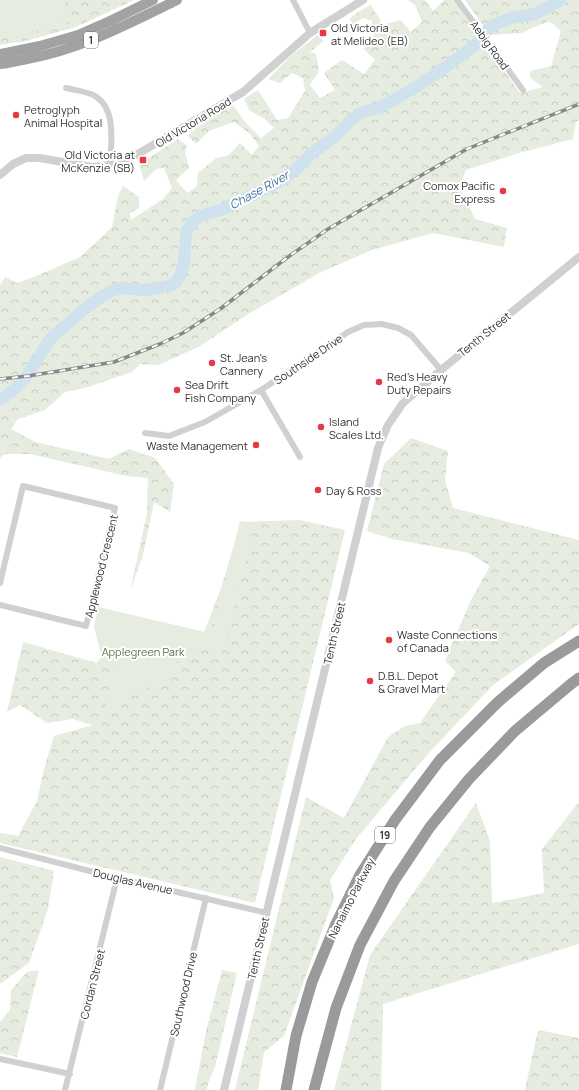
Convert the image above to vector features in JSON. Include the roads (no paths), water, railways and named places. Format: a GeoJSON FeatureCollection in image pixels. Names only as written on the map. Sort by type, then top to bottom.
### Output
{"type":"FeatureCollection","features":[{"type":"Feature","properties":{"kind":"highway","name":"1"},"geometry":{"type":"LineString","coordinates":[[0,54],[40,46],[78,35],[153,0]]}},
{"type":"Feature","properties":{"kind":"highway","name":"1"},"geometry":{"type":"LineString","coordinates":[[0,64],[42,56],[80,45],[112,32],[177,0]]}},
{"type":"Feature","properties":{"kind":"highway","name":"Nanaimo Parkway"},"geometry":{"type":"LineString","coordinates":[[286,1090],[296,1036],[312,982],[335,926],[360,875],[395,820],[440,760],[498,702],[544,663],[579,640]]}},
{"type":"Feature","properties":{"kind":"highway"},"geometry":{"type":"LineString","coordinates":[[314,1090],[336,1008],[360,945],[394,882],[430,827],[469,779],[515,731],[579,678]]}},
{"type":"Feature","properties":{"kind":"street"},"geometry":{"type":"LineString","coordinates":[[293,0],[310,33]]}},
{"type":"Feature","properties":{"kind":"street","name":"Old Victoria Road"},"geometry":{"type":"LineString","coordinates":[[0,175],[13,164],[26,158],[40,158],[92,167],[110,165],[131,158],[243,92],[310,33],[363,0]]}},
{"type":"Feature","properties":{"kind":"street","name":"Aebig Road"},"geometry":{"type":"LineString","coordinates":[[458,0],[522,90]]}},
{"type":"Feature","properties":{"kind":"street"},"geometry":{"type":"LineString","coordinates":[[66,88],[95,95],[103,103],[109,115],[111,130],[110,165]]}},
{"type":"Feature","properties":{"kind":"street","name":"Tenth Street"},"geometry":{"type":"LineString","coordinates":[[224,1090],[378,448],[388,426],[403,403],[579,257]]}},
{"type":"Feature","properties":{"kind":"street","name":"Southside Drive"},"geometry":{"type":"LineString","coordinates":[[145,433],[169,436],[205,422],[261,390],[348,332],[364,325],[382,324],[398,328],[411,335],[441,370]]}},
{"type":"Feature","properties":{"kind":"street"},"geometry":{"type":"LineString","coordinates":[[261,390],[300,457]]}},
{"type":"Feature","properties":{"kind":"street","name":"Applewood Crescent"},"geometry":{"type":"LineString","coordinates":[[0,583],[23,486],[115,508],[86,626],[0,605]]}},
{"type":"Feature","properties":{"kind":"street","name":"Douglas Avenue"},"geometry":{"type":"LineString","coordinates":[[0,848],[117,878],[267,912]]}},
{"type":"Feature","properties":{"kind":"street","name":"Cordan Street"},"geometry":{"type":"LineString","coordinates":[[65,1090],[117,878]]}},
{"type":"Feature","properties":{"kind":"street","name":"Southwood Drive"},"geometry":{"type":"LineString","coordinates":[[160,1090],[206,898]]}},
{"type":"Feature","properties":{"kind":"street"},"geometry":{"type":"LineString","coordinates":[[0,1059],[70,1074]]}},
{"type":"Feature","properties":{"kind":"waterway","name":"Chase River"},"geometry":{"type":"LineString","coordinates":[[0,400],[16,388],[26,377],[50,339],[87,307],[104,295],[122,288],[145,290],[169,286],[176,282],[184,263],[186,232],[194,221],[200,216],[226,208],[277,183],[297,169],[309,156],[334,137],[354,117],[363,112],[379,108],[418,86],[461,56],[478,42],[491,26],[511,18],[535,14],[561,0]]}},
{"type":"Feature","properties":{"kind":"railway"},"geometry":{"type":"LineString","coordinates":[[0,379],[114,362],[160,344],[183,333],[220,309],[288,257],[328,229],[467,149],[579,104]]}},
{"type":"Feature","properties":{"kind":"place","name":"Old Victoria at Melideo (EB)"},"geometry":{"type":"Point","coordinates":[323,33]}},
{"type":"Feature","properties":{"kind":"place","name":"Petroglyph Animal Hospital"},"geometry":{"type":"Point","coordinates":[16,115]}},
{"type":"Feature","properties":{"kind":"place","name":"Old Victoria at McKenzie (SB)"},"geometry":{"type":"Point","coordinates":[143,160]}},
{"type":"Feature","properties":{"kind":"place","name":"Comox Pacific Express"},"geometry":{"type":"Point","coordinates":[503,191]}},
{"type":"Feature","properties":{"kind":"place","name":"St. Jean's Cannery"},"geometry":{"type":"Point","coordinates":[212,363]}},
{"type":"Feature","properties":{"kind":"place","name":"Red's Heavy Duty Repairs"},"geometry":{"type":"Point","coordinates":[379,382]}},
{"type":"Feature","properties":{"kind":"place","name":"Sea Drift Fish Company"},"geometry":{"type":"Point","coordinates":[177,390]}},
{"type":"Feature","properties":{"kind":"place","name":"Island Scales Ltd."},"geometry":{"type":"Point","coordinates":[321,427]}},
{"type":"Feature","properties":{"kind":"place","name":"Waste Management"},"geometry":{"type":"Point","coordinates":[256,445]}},
{"type":"Feature","properties":{"kind":"place","name":"Day & Ross"},"geometry":{"type":"Point","coordinates":[318,490]}},
{"type":"Feature","properties":{"kind":"place","name":"Waste Connections of Canada"},"geometry":{"type":"Point","coordinates":[389,640]}},
{"type":"Feature","properties":{"kind":"place","name":"D.B.L. Depot & Gravel Mart"},"geometry":{"type":"Point","coordinates":[370,681]}},
{"type":"Feature","properties":{"kind":"park label","name":"Applegreen Park"},"geometry":{"type":"Point","coordinates":[143,651]}}]}
